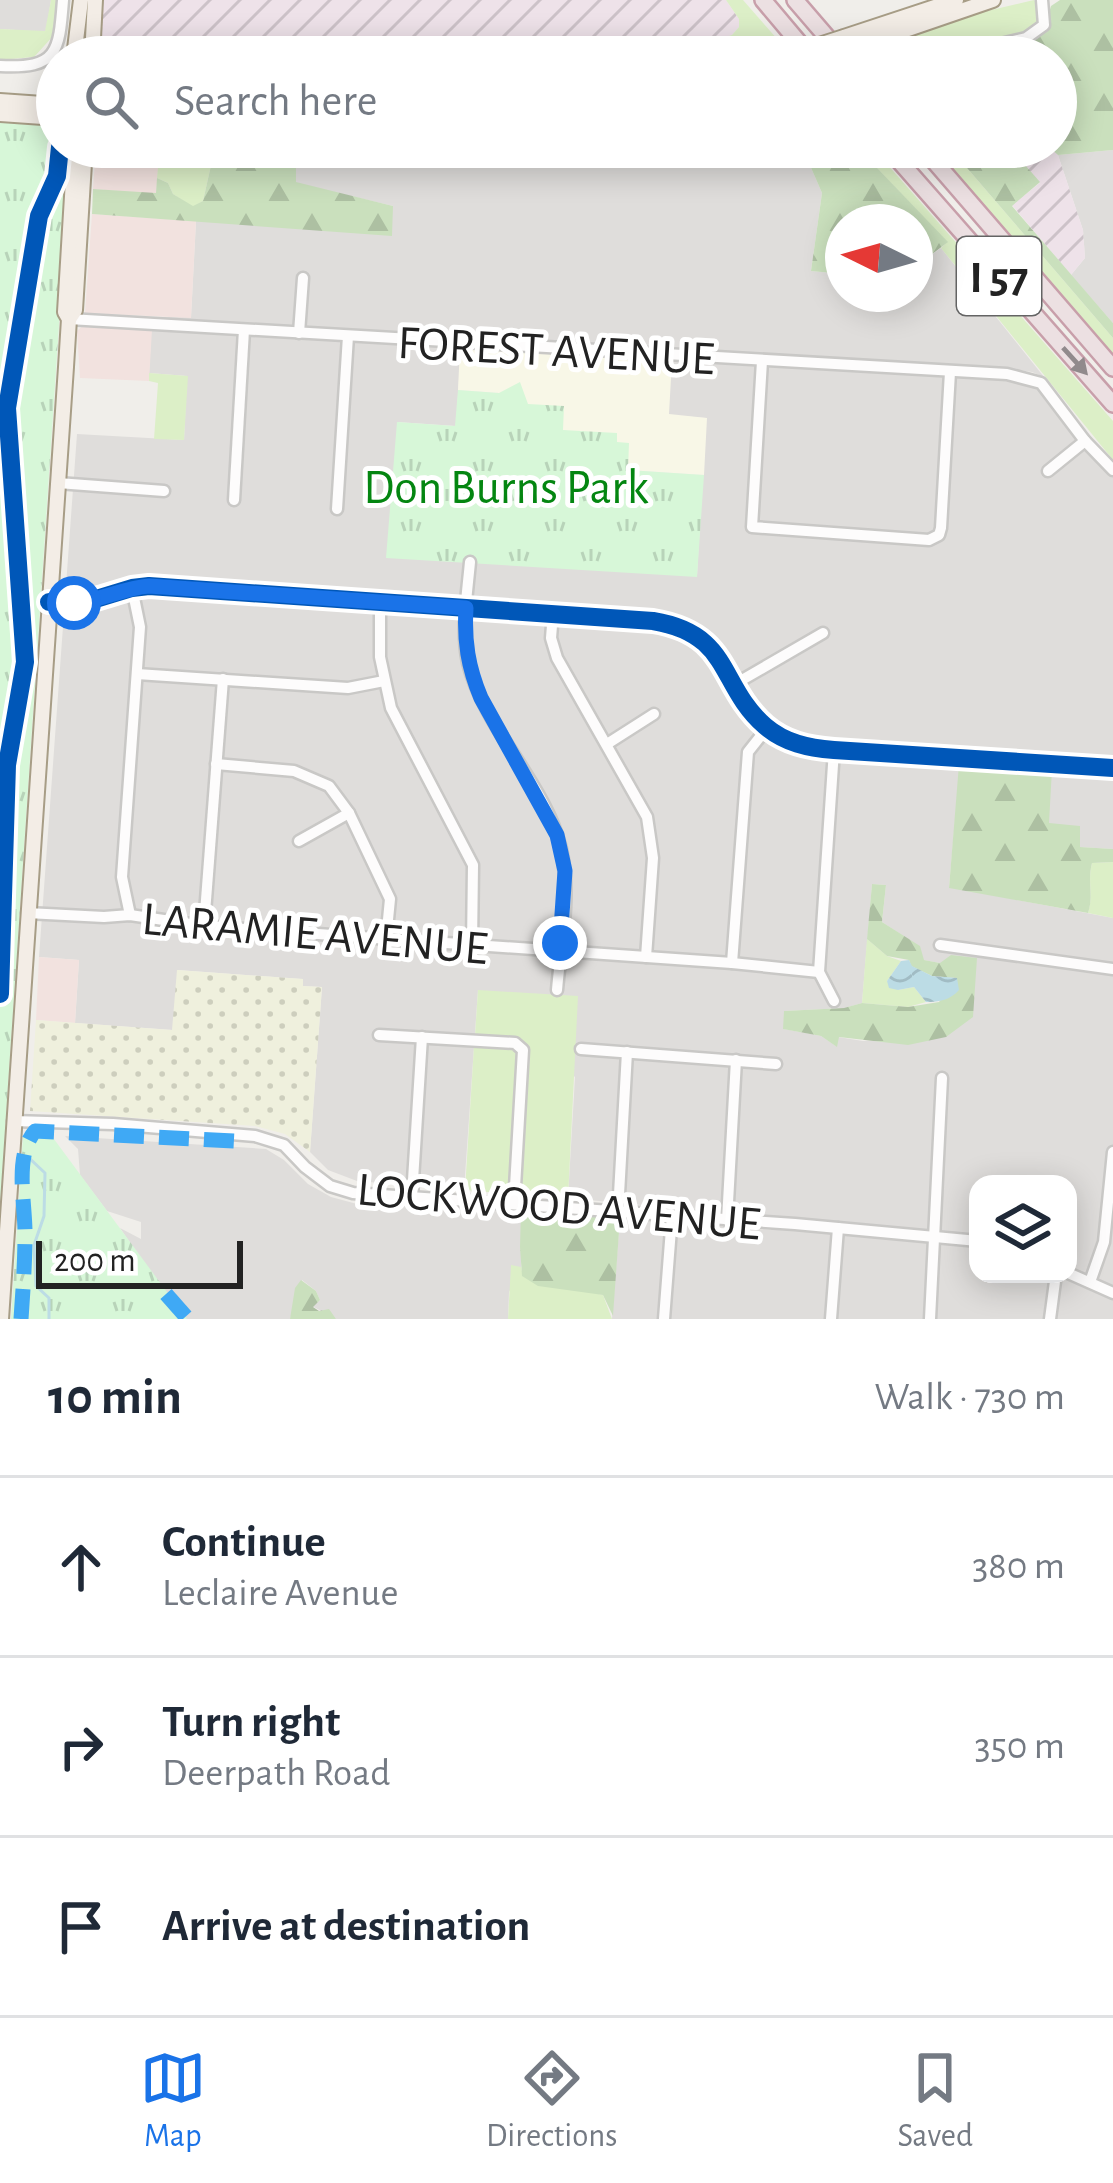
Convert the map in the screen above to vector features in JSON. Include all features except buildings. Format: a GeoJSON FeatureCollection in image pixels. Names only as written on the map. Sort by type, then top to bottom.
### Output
{"type":"FeatureCollection","features":[{"type":"Feature","properties":{"kind":"highway"},"geometry":{"type":"LineString","coordinates":[[760,0],[792,36]]}},
{"type":"Feature","properties":{"kind":"highway"},"geometry":{"type":"LineString","coordinates":[[795,0],[835,36]]}},
{"type":"Feature","properties":{"kind":"highway","name":"I 57"},"geometry":{"type":"LineString","coordinates":[[905,168],[1113,404]]}},
{"type":"Feature","properties":{"kind":"highway","name":"I 57"},"geometry":{"type":"LineString","coordinates":[[940,168],[1113,368]]}},
{"type":"Feature","properties":{"kind":"main road"},"geometry":{"type":"LineString","coordinates":[[79,36],[83,0]]}},
{"type":"Feature","properties":{"kind":"main road"},"geometry":{"type":"LineString","coordinates":[[93,36],[95,0]]}},
{"type":"Feature","properties":{"kind":"main road"},"geometry":{"type":"LineString","coordinates":[[873,36],[956,0]]}},
{"type":"Feature","properties":{"kind":"main road"},"geometry":{"type":"LineString","coordinates":[[881,36],[993,0]]}},
{"type":"Feature","properties":{"kind":"main road"},"geometry":{"type":"LineString","coordinates":[[0,101],[36,104]]}},
{"type":"Feature","properties":{"kind":"main road"},"geometry":{"type":"LineString","coordinates":[[0,114],[36,117]]}},
{"type":"Feature","properties":{"kind":"main road"},"geometry":{"type":"LineString","coordinates":[[69,319],[65,312],[74,168]]}},
{"type":"Feature","properties":{"kind":"main road"},"geometry":{"type":"LineString","coordinates":[[1,1319],[69,319],[75,310],[85,168]]}},
{"type":"Feature","properties":{"kind":"street"},"geometry":{"type":"LineString","coordinates":[[60,36],[63,0]]}},
{"type":"Feature","properties":{"kind":"street"},"geometry":{"type":"LineString","coordinates":[[1029,36],[1045,25],[1042,0]]}},
{"type":"Feature","properties":{"kind":"street"},"geometry":{"type":"LineString","coordinates":[[0,66],[36,63]]}},
{"type":"Feature","properties":{"kind":"street"},"geometry":{"type":"LineString","coordinates":[[299,333],[302,278]]}},
{"type":"Feature","properties":{"kind":"street","name":"FOREST AVENUE"},"geometry":{"type":"LineString","coordinates":[[69,319],[1007,374],[1041,383],[1085,440]]}},
{"type":"Feature","properties":{"kind":"street"},"geometry":{"type":"LineString","coordinates":[[234,500],[244,330]]}},
{"type":"Feature","properties":{"kind":"street"},"geometry":{"type":"LineString","coordinates":[[337,508],[348,336]]}},
{"type":"Feature","properties":{"kind":"street"},"geometry":{"type":"LineString","coordinates":[[762,361],[752,527],[929,539],[939,535],[950,373]]}},
{"type":"Feature","properties":{"kind":"street"},"geometry":{"type":"LineString","coordinates":[[1048,471],[1085,440],[1113,470]]}},
{"type":"Feature","properties":{"kind":"street"},"geometry":{"type":"LineString","coordinates":[[58,484],[164,490]]}},
{"type":"Feature","properties":{"kind":"street"},"geometry":{"type":"LineString","coordinates":[[470,562],[465,645],[472,675],[557,835],[565,884],[557,991]]}},
{"type":"Feature","properties":{"kind":"street"},"geometry":{"type":"LineString","coordinates":[[49,602],[86,602],[149,586],[653,621],[674,625],[706,643],[767,728],[796,744],[1113,768]]}},
{"type":"Feature","properties":{"kind":"street"},"geometry":{"type":"LineString","coordinates":[[130,915],[122,878],[140,620],[132,587]]}},
{"type":"Feature","properties":{"kind":"street"},"geometry":{"type":"LineString","coordinates":[[380,602],[384,681],[396,722],[473,865],[472,946]]}},
{"type":"Feature","properties":{"kind":"street"},"geometry":{"type":"LineString","coordinates":[[553,613],[554,650],[641,804],[652,835],[646,957]]}},
{"type":"Feature","properties":{"kind":"street"},"geometry":{"type":"LineString","coordinates":[[735,684],[823,633]]}},
{"type":"Feature","properties":{"kind":"street"},"geometry":{"type":"LineString","coordinates":[[137,674],[348,688],[384,681]]}},
{"type":"Feature","properties":{"kind":"street"},"geometry":{"type":"LineString","coordinates":[[205,926],[223,679]]}},
{"type":"Feature","properties":{"kind":"street"},"geometry":{"type":"LineString","coordinates":[[607,744],[654,714]]}},
{"type":"Feature","properties":{"kind":"street"},"geometry":{"type":"LineString","coordinates":[[732,963],[748,752],[767,728]]}},
{"type":"Feature","properties":{"kind":"street"},"geometry":{"type":"LineString","coordinates":[[834,750],[819,972],[834,1001]]}},
{"type":"Feature","properties":{"kind":"street"},"geometry":{"type":"LineString","coordinates":[[216,764],[304,774],[329,786],[349,813],[390,898],[386,940]]}},
{"type":"Feature","properties":{"kind":"street"},"geometry":{"type":"LineString","coordinates":[[299,842],[349,813]]}},
{"type":"Feature","properties":{"kind":"street","name":"LARAMIE AVENUE"},"geometry":{"type":"LineString","coordinates":[[27,913],[130,915],[205,926],[819,972]]}},
{"type":"Feature","properties":{"kind":"street"},"geometry":{"type":"LineString","coordinates":[[940,946],[1113,969]]}},
{"type":"Feature","properties":{"kind":"street"},"geometry":{"type":"LineString","coordinates":[[379,1035],[515,1042],[523,1050],[514,1204]]}},
{"type":"Feature","properties":{"kind":"street"},"geometry":{"type":"LineString","coordinates":[[412,1196],[422,1037]]}},
{"type":"Feature","properties":{"kind":"street"},"geometry":{"type":"LineString","coordinates":[[581,1048],[776,1064]]}},
{"type":"Feature","properties":{"kind":"street"},"geometry":{"type":"LineString","coordinates":[[618,1212],[627,1052]]}},
{"type":"Feature","properties":{"kind":"street"},"geometry":{"type":"LineString","coordinates":[[727,1220],[736,1060]]}},
{"type":"Feature","properties":{"kind":"street"},"geometry":{"type":"LineString","coordinates":[[929,1319],[942,1078]]}},
{"type":"Feature","properties":{"kind":"street","name":"LOCKWOOD AVENUE"},"geometry":{"type":"LineString","coordinates":[[13,1121],[255,1136],[284,1145],[330,1186],[353,1193],[969,1240]]}},
{"type":"Feature","properties":{"kind":"street"},"geometry":{"type":"LineString","coordinates":[[1090,1282],[1103,1242],[1113,1152]]}},
{"type":"Feature","properties":{"kind":"street"},"geometry":{"type":"LineString","coordinates":[[664,1319],[672,1216]]}},
{"type":"Feature","properties":{"kind":"street"},"geometry":{"type":"LineString","coordinates":[[831,1319],[838,1228]]}},
{"type":"Feature","properties":{"kind":"street"},"geometry":{"type":"LineString","coordinates":[[1077,1277],[1113,1293]]}},
{"type":"Feature","properties":{"kind":"street"},"geometry":{"type":"LineString","coordinates":[[1050,1319],[1054,1283]]}},
{"type":"Feature","properties":{"kind":"shaded area"},"geometry":{"type":"Polygon","coordinates":[[[0,0],[51,0],[46,32],[0,29],[0,0]]]}},
{"type":"Feature","properties":{"kind":"shaded area"},"geometry":{"type":"Polygon","coordinates":[[[101,0],[726,0],[739,19],[739,27],[729,36],[99,36],[101,0]]]}},
{"type":"Feature","properties":{"kind":"shaded area"},"geometry":{"type":"Polygon","coordinates":[[[1113,150],[1113,323],[1071,275],[1085,258],[1083,230],[1062,168],[1077,168],[1077,153],[1113,150]]]}},
{"type":"Feature","properties":{"kind":"shaded area"},"geometry":{"type":"Polygon","coordinates":[[[94,168],[158,168],[156,194],[93,189],[94,168]]]}},
{"type":"Feature","properties":{"kind":"shaded area"},"geometry":{"type":"Polygon","coordinates":[[[296,168],[811,168],[822,193],[811,271],[825,272],[825,312],[933,312],[933,254],[941,248],[1044,377],[1006,368],[674,351],[673,360],[1021,381],[1040,387],[1113,476],[1113,849],[1079,847],[960,764],[949,887],[1113,918],[1113,1319],[612,1319],[620,1218],[771,1230],[773,1218],[568,1198],[575,1077],[478,990],[464,1190],[357,1181],[328,1170],[310,1152],[322,987],[302,986],[302,979],[178,970],[173,1030],[75,1023],[79,960],[39,957],[77,434],[184,440],[187,376],[149,373],[152,317],[191,317],[196,221],[393,206],[296,183],[296,168]],[[461,347],[456,426],[397,422],[697,576],[706,418],[669,415],[461,347]],[[872,884],[862,1003],[784,1011],[784,1029],[821,1036],[836,1046],[838,1037],[863,1041],[946,1037],[940,963],[923,960],[919,946],[882,922],[886,885],[872,884]]]}},
{"type":"Feature","properties":{"kind":"shaded area"},"geometry":{"type":"Polygon","coordinates":[[[1027,168],[1062,168],[1083,230],[1085,258],[1071,275],[1012,205],[1040,183],[1027,168]]]}},
{"type":"Feature","properties":{"kind":"shaded area"},"geometry":{"type":"Polygon","coordinates":[[[92,214],[196,221],[191,318],[85,313],[92,214]]]}},
{"type":"Feature","properties":{"kind":"shaded area"},"geometry":{"type":"Polygon","coordinates":[[[85,324],[152,329],[149,381],[80,378],[77,331],[85,324]]]}},
{"type":"Feature","properties":{"kind":"shaded area"},"geometry":{"type":"Polygon","coordinates":[[[460,347],[672,360],[669,414],[707,418],[704,475],[628,470],[617,442],[563,430],[527,404],[499,393],[458,390],[460,347]]]}},
{"type":"Feature","properties":{"kind":"shaded area"},"geometry":{"type":"Polygon","coordinates":[[[39,957],[79,960],[75,1023],[36,1020],[39,957]]]}},
{"type":"Feature","properties":{"kind":"shaded area"},"geometry":{"type":"Polygon","coordinates":[[[177,970],[303,979],[303,986],[322,987],[310,1152],[285,1134],[255,1126],[30,1111],[36,1020],[172,1030],[177,970]]]}},
{"type":"Feature","properties":{"kind":"shaded area"},"geometry":{"type":"Polygon","coordinates":[[[65,1136],[266,1149],[308,1184],[357,1204],[521,1209],[521,1267],[509,1292],[508,1319],[336,1319],[312,1306],[320,1300],[302,1280],[290,1319],[182,1319],[120,1228],[141,1239],[141,1222],[107,1211],[80,1175],[78,1149],[65,1136]]]}},
{"type":"Feature","properties":{"kind":"green space"},"geometry":{"type":"Polygon","coordinates":[[[51,0],[57,0],[54,35],[36,36],[34,57],[0,60],[0,29],[45,31],[51,0]]]}},
{"type":"Feature","properties":{"kind":"green space"},"geometry":{"type":"Polygon","coordinates":[[[726,0],[743,0],[775,36],[729,36],[739,27],[726,0]]]}},
{"type":"Feature","properties":{"kind":"green space"},"geometry":{"type":"Polygon","coordinates":[[[1034,0],[1041,9],[1038,23],[1016,36],[905,36],[1034,0]]]}},
{"type":"Feature","properties":{"kind":"green space"},"geometry":{"type":"Polygon","coordinates":[[[1060,0],[1113,0],[1113,150],[1077,153],[1077,36],[1040,36],[1051,6],[1060,0]]]}},
{"type":"Feature","properties":{"kind":"green space"},"geometry":{"type":"Polygon","coordinates":[[[0,118],[36,120],[36,168],[70,168],[0,1206],[0,118]]]}},
{"type":"Feature","properties":{"kind":"green space"},"geometry":{"type":"Polygon","coordinates":[[[158,168],[210,168],[203,201],[193,207],[157,178],[158,168]]]}},
{"type":"Feature","properties":{"kind":"green space"},"geometry":{"type":"Polygon","coordinates":[[[210,168],[296,168],[296,182],[393,206],[392,236],[92,214],[93,189],[156,193],[157,178],[193,206],[203,201],[210,168]]]}},
{"type":"Feature","properties":{"kind":"green space"},"geometry":{"type":"Polygon","coordinates":[[[811,168],[877,168],[912,204],[825,204],[825,272],[811,271],[822,193],[811,168]]]}},
{"type":"Feature","properties":{"kind":"green space"},"geometry":{"type":"Polygon","coordinates":[[[877,168],[890,168],[922,204],[911,204],[877,168]]]}},
{"type":"Feature","properties":{"kind":"green space"},"geometry":{"type":"Polygon","coordinates":[[[950,168],[967,168],[1113,338],[1113,357],[950,168]]]}},
{"type":"Feature","properties":{"kind":"green space"},"geometry":{"type":"Polygon","coordinates":[[[967,168],[1028,168],[1040,182],[1012,206],[1113,323],[1113,338],[967,168]]]}},
{"type":"Feature","properties":{"kind":"green space"},"geometry":{"type":"Polygon","coordinates":[[[933,216],[1113,421],[1113,460],[941,248],[947,242],[933,227],[933,216]]]}},
{"type":"Feature","properties":{"kind":"green space"},"geometry":{"type":"Polygon","coordinates":[[[933,226],[948,242],[933,253],[933,226]]]}},
{"type":"Feature","properties":{"kind":"green space"},"geometry":{"type":"Polygon","coordinates":[[[149,373],[188,376],[184,440],[154,439],[158,383],[149,381],[149,373]]]}},
{"type":"Feature","properties":{"kind":"green space","name":"Don Burns Park"},"geometry":{"type":"Polygon","coordinates":[[[520,382],[528,404],[564,406],[563,430],[617,433],[617,442],[629,443],[628,470],[704,475],[697,577],[386,558],[397,422],[455,426],[458,390],[499,393],[520,382]]]}},
{"type":"Feature","properties":{"kind":"green space"},"geometry":{"type":"Polygon","coordinates":[[[959,764],[1052,769],[1049,823],[1080,826],[1080,847],[1113,849],[1113,862],[1092,863],[1088,913],[949,888],[959,764]]]}},
{"type":"Feature","properties":{"kind":"green space"},"geometry":{"type":"Polygon","coordinates":[[[1113,862],[1113,918],[1088,913],[1092,863],[1113,862]]]}},
{"type":"Feature","properties":{"kind":"green space"},"geometry":{"type":"Polygon","coordinates":[[[872,884],[886,885],[882,922],[920,946],[924,960],[940,963],[951,955],[977,958],[973,1017],[946,1037],[908,1045],[839,1037],[837,1047],[821,1036],[783,1029],[784,1011],[939,1002],[957,978],[932,976],[911,966],[909,960],[887,956],[867,939],[872,884]]]}},
{"type":"Feature","properties":{"kind":"green space"},"geometry":{"type":"Polygon","coordinates":[[[867,939],[901,961],[887,981],[898,990],[914,987],[926,1002],[908,1007],[862,1003],[867,939]]]}},
{"type":"Feature","properties":{"kind":"green space"},"geometry":{"type":"Polygon","coordinates":[[[478,990],[578,996],[568,1198],[521,1193],[530,1052],[513,1039],[475,1035],[478,990]]]}},
{"type":"Feature","properties":{"kind":"green space"},"geometry":{"type":"Polygon","coordinates":[[[474,1046],[512,1049],[519,1055],[510,1194],[465,1190],[474,1046]]]}},
{"type":"Feature","properties":{"kind":"green space"},"geometry":{"type":"Polygon","coordinates":[[[48,1131],[187,1319],[11,1319],[23,1135],[48,1131]]]}},
{"type":"Feature","properties":{"kind":"green space"},"geometry":{"type":"Polygon","coordinates":[[[521,1209],[620,1218],[613,1316],[603,1295],[538,1286],[522,1276],[521,1209]]]}},
{"type":"Feature","properties":{"kind":"green space"},"geometry":{"type":"Polygon","coordinates":[[[511,1265],[521,1267],[523,1276],[603,1295],[612,1319],[508,1319],[511,1265]]]}},
{"type":"Feature","properties":{"kind":"green space"},"geometry":{"type":"Polygon","coordinates":[[[301,1280],[320,1300],[313,1307],[329,1309],[336,1319],[290,1319],[295,1288],[301,1280]]]}},
{"type":"Feature","properties":{"kind":"water"},"geometry":{"type":"Polygon","coordinates":[[[909,960],[932,976],[957,978],[959,990],[944,1000],[926,1002],[914,987],[889,988],[887,981],[901,961],[909,960]]]}},
{"type":"Feature","properties":{"kind":"waterway"},"geometry":{"type":"LineString","coordinates":[[28,1157],[45,1173],[44,1216],[34,1245],[36,1286],[49,1298],[49,1319]]}},
{"type":"Feature","properties":{"kind":"marked path"},"geometry":{"type":"LineString","coordinates":[[21,1319],[23,1166],[35,1131],[235,1141]]}},
{"type":"Feature","properties":{"kind":"marked path"},"geometry":{"type":"LineString","coordinates":[[166,1294],[188,1319]]}},
{"type":"Feature","properties":{"kind":"cycle path"},"geometry":{"type":"LineString","coordinates":[[0,994],[7,765],[25,662],[7,408],[39,216],[58,168]]}},
{"type":"Feature","properties":{"kind":"cycle path"},"geometry":{"type":"LineString","coordinates":[[49,602],[86,602],[149,586],[653,621],[697,637],[711,649],[750,710],[773,732],[797,744],[1113,768]]}},
{"type":"Feature","properties":{"kind":"route"},"geometry":{"type":"LineString","coordinates":[[74,603],[149,586],[466,608],[465,645],[481,698],[557,835],[565,871],[560,943]]}}]}
